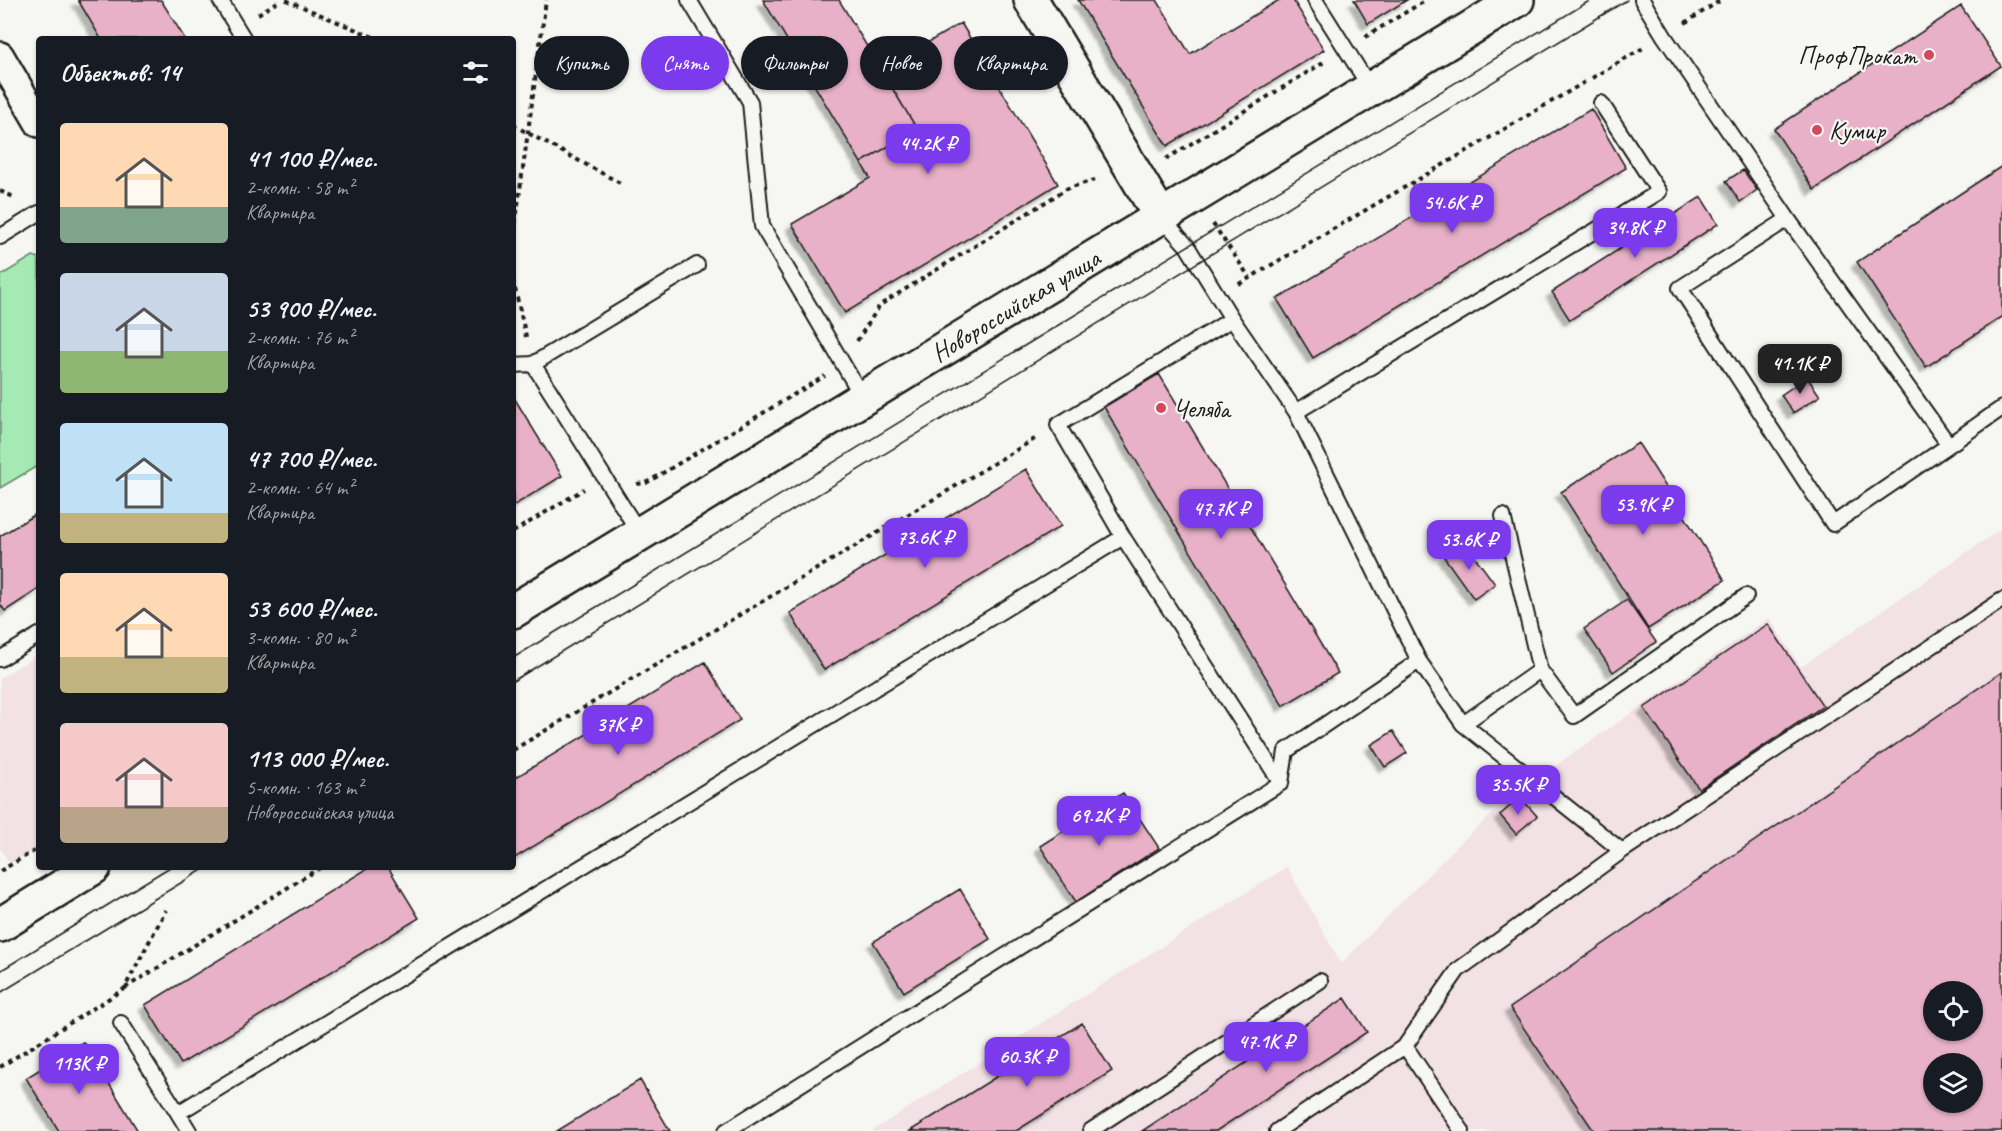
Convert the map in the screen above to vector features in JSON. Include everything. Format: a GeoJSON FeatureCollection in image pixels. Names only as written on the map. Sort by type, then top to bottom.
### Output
{"type":"FeatureCollection","features":[{"type":"Feature","properties":{"kind":"main road"},"geometry":{"type":"LineString","coordinates":[[1031,0],[1161,217]]}},
{"type":"Feature","properties":{"kind":"main road","name":"Новороссийская улица"},"geometry":{"type":"LineString","coordinates":[[516,609],[1517,0]]}},
{"type":"Feature","properties":{"kind":"main road"},"geometry":{"type":"LineString","coordinates":[[0,925],[89,870]]}},
{"type":"Feature","properties":{"kind":"street"},"geometry":{"type":"LineString","coordinates":[[0,56],[36,118]]}},
{"type":"Feature","properties":{"kind":"lane"},"geometry":{"type":"LineString","coordinates":[[220,0],[242,36]]}},
{"type":"Feature","properties":{"kind":"lane"},"geometry":{"type":"LineString","coordinates":[[689,0],[750,102],[762,226],[842,366],[863,398]]}},
{"type":"Feature","properties":{"kind":"lane"},"geometry":{"type":"LineString","coordinates":[[1315,0],[1371,89]]}},
{"type":"Feature","properties":{"kind":"lane"},"geometry":{"type":"LineString","coordinates":[[1642,0],[1788,219],[1948,445]]}},
{"type":"Feature","properties":{"kind":"lane"},"geometry":{"type":"LineString","coordinates":[[1296,412],[1659,192],[1601,103]]}},
{"type":"Feature","properties":{"kind":"lane"},"geometry":{"type":"LineString","coordinates":[[0,237],[36,215]]}},
{"type":"Feature","properties":{"kind":"lane"},"geometry":{"type":"LineString","coordinates":[[1161,217],[1188,246],[1218,297],[1296,412],[1419,661],[1463,724],[1622,851]]}},
{"type":"Feature","properties":{"kind":"lane"},"geometry":{"type":"LineString","coordinates":[[1788,219],[1680,288],[1833,524],[2002,408]]}},
{"type":"Feature","properties":{"kind":"lane"},"geometry":{"type":"LineString","coordinates":[[516,365],[533,364],[697,265]]}},
{"type":"Feature","properties":{"kind":"lane"},"geometry":{"type":"LineString","coordinates":[[1232,318],[1058,424],[1123,537],[1281,783]]}},
{"type":"Feature","properties":{"kind":"lane"},"geometry":{"type":"LineString","coordinates":[[533,364],[639,534]]}},
{"type":"Feature","properties":{"kind":"lane"},"geometry":{"type":"LineString","coordinates":[[1503,516],[1540,670],[1574,716],[1746,596]]}},
{"type":"Feature","properties":{"kind":"lane"},"geometry":{"type":"LineString","coordinates":[[178,1113],[1123,537]]}},
{"type":"Feature","properties":{"kind":"lane"},"geometry":{"type":"LineString","coordinates":[[1277,1131],[1405,1046],[1458,970],[1622,851],[2002,600]]}},
{"type":"Feature","properties":{"kind":"lane"},"geometry":{"type":"LineString","coordinates":[[0,659],[36,637]]}},
{"type":"Feature","properties":{"kind":"lane"},"geometry":{"type":"LineString","coordinates":[[726,1131],[1281,783],[1286,751],[1419,661]]}},
{"type":"Feature","properties":{"kind":"lane"},"geometry":{"type":"LineString","coordinates":[[1463,724],[1540,670]]}},
{"type":"Feature","properties":{"kind":"lane"},"geometry":{"type":"LineString","coordinates":[[1090,1131],[1320,981]]}},
{"type":"Feature","properties":{"kind":"lane"},"geometry":{"type":"LineString","coordinates":[[121,1023],[189,1131]]}},
{"type":"Feature","properties":{"kind":"lane"},"geometry":{"type":"LineString","coordinates":[[1405,1046],[1462,1131]]}},
{"type":"Feature","properties":{"kind":"path"},"geometry":{"type":"LineString","coordinates":[[286,0],[371,36]]}},
{"type":"Feature","properties":{"kind":"path"},"geometry":{"type":"LineString","coordinates":[[516,220],[546,0]]}},
{"type":"Feature","properties":{"kind":"path"},"geometry":{"type":"LineString","coordinates":[[516,530],[584,489],[646,483],[842,366],[880,305],[1068,188],[1167,158],[1426,0]]}},
{"type":"Feature","properties":{"kind":"path"},"geometry":{"type":"LineString","coordinates":[[1218,297],[1664,36],[1721,0]]}},
{"type":"Feature","properties":{"kind":"path"},"geometry":{"type":"LineString","coordinates":[[516,127],[620,183]]}},
{"type":"Feature","properties":{"kind":"path"},"geometry":{"type":"LineString","coordinates":[[516,293],[533,364]]}},
{"type":"Feature","properties":{"kind":"path"},"geometry":{"type":"LineString","coordinates":[[516,748],[1058,424]]}},
{"type":"Feature","properties":{"kind":"path"},"geometry":{"type":"LineString","coordinates":[[0,871],[36,850]]}},
{"type":"Feature","properties":{"kind":"path"},"geometry":{"type":"LineString","coordinates":[[0,1067],[316,870]]}},
{"type":"Feature","properties":{"kind":"path"},"geometry":{"type":"LineString","coordinates":[[124,989],[166,909]]}},
{"type":"Feature","properties":{"kind":"shaded area"},"geometry":{"type":"Polygon","coordinates":[[[2002,528],[2002,1131],[872,1131],[1287,867],[1341,964],[1456,847],[1513,795],[1769,618],[1801,667],[2002,528]]]}},
{"type":"Feature","properties":{"kind":"shaded area"},"geometry":{"type":"Polygon","coordinates":[[[36,656],[36,848],[10,864],[0,848],[0,678],[36,656]]]}},
{"type":"Feature","properties":{"kind":"green space"},"geometry":{"type":"Polygon","coordinates":[[[33,256],[36,257],[36,467],[0,488],[0,276],[33,256]]]}},
{"type":"Feature","properties":{"kind":"building"},"geometry":{"type":"Polygon","coordinates":[[[78,0],[161,0],[183,36],[99,36],[78,0]]]}},
{"type":"Feature","properties":{"kind":"building"},"geometry":{"type":"Polygon","coordinates":[[[763,0],[839,0],[861,36],[860,90],[893,90],[917,129],[861,163],[817,90],[848,90],[848,36],[785,36],[763,0]]]}},
{"type":"Feature","properties":{"kind":"building"},"geometry":{"type":"Polygon","coordinates":[[[1078,0],[1157,0],[1190,54],[1279,0],[1293,0],[1324,50],[1167,146],[1078,0]]]}},
{"type":"Feature","properties":{"kind":"building"},"geometry":{"type":"Polygon","coordinates":[[[1354,0],[1407,0],[1368,24],[1354,0]]]}},
{"type":"Feature","properties":{"kind":"building"},"geometry":{"type":"Polygon","coordinates":[[[1961,6],[2001,66],[1814,190],[1774,129],[1961,6]]]}},
{"type":"Feature","properties":{"kind":"building"},"geometry":{"type":"Polygon","coordinates":[[[961,23],[969,36],[954,36],[954,90],[1001,90],[1058,184],[845,313],[792,224],[870,178],[861,163],[917,129],[893,90],[942,90],[942,36],[939,36],[961,23]]]}},
{"type":"Feature","properties":{"kind":"building"},"geometry":{"type":"Polygon","coordinates":[[[1591,109],[1626,168],[1313,358],[1277,299],[1591,109]]]}},
{"type":"Feature","properties":{"kind":"building"},"geometry":{"type":"Polygon","coordinates":[[[2002,166],[2002,317],[1926,367],[1857,262],[2002,166]]]}},
{"type":"Feature","properties":{"kind":"building"},"geometry":{"type":"Polygon","coordinates":[[[1743,170],[1757,190],[1740,202],[1726,181],[1743,170]]]}},
{"type":"Feature","properties":{"kind":"building"},"geometry":{"type":"Polygon","coordinates":[[[1701,197],[1718,224],[1570,320],[1552,292],[1701,197]]]}},
{"type":"Feature","properties":{"kind":"building"},"geometry":{"type":"Polygon","coordinates":[[[1159,374],[1338,673],[1283,706],[1104,407],[1159,374]]]}},
{"type":"Feature","properties":{"kind":"building"},"geometry":{"type":"Polygon","coordinates":[[[1807,377],[1820,396],[1793,413],[1781,395],[1807,377]]]}},
{"type":"Feature","properties":{"kind":"building"},"geometry":{"type":"Polygon","coordinates":[[[516,401],[562,476],[516,504],[516,401]]]}},
{"type":"Feature","properties":{"kind":"building"},"geometry":{"type":"Polygon","coordinates":[[[1638,443],[1725,580],[1648,629],[1561,492],[1638,443]]]}},
{"type":"Feature","properties":{"kind":"building"},"geometry":{"type":"Polygon","coordinates":[[[1026,469],[1061,526],[824,670],[790,613],[1026,469]]]}},
{"type":"Feature","properties":{"kind":"building"},"geometry":{"type":"Polygon","coordinates":[[[36,514],[36,591],[5,611],[0,604],[0,536],[36,514]]]}},
{"type":"Feature","properties":{"kind":"building"},"geometry":{"type":"Polygon","coordinates":[[[1464,542],[1495,584],[1474,599],[1444,557],[1464,542]]]}},
{"type":"Feature","properties":{"kind":"building"},"geometry":{"type":"Polygon","coordinates":[[[1627,600],[1656,642],[1613,672],[1584,629],[1627,600]]]}},
{"type":"Feature","properties":{"kind":"building"},"geometry":{"type":"Polygon","coordinates":[[[1768,624],[1823,706],[1699,789],[1644,708],[1768,624]]]}},
{"type":"Feature","properties":{"kind":"building"},"geometry":{"type":"Polygon","coordinates":[[[705,662],[740,720],[516,857],[516,777],[705,662]]]}},
{"type":"Feature","properties":{"kind":"building"},"geometry":{"type":"Polygon","coordinates":[[[2002,672],[2002,1131],[1594,1131],[1510,1008],[2002,672]]]}},
{"type":"Feature","properties":{"kind":"building"},"geometry":{"type":"Polygon","coordinates":[[[1393,731],[1407,753],[1385,767],[1371,745],[1393,731]]]}},
{"type":"Feature","properties":{"kind":"building"},"geometry":{"type":"Polygon","coordinates":[[[1123,793],[1159,848],[1076,902],[1040,846],[1123,793]]]}},
{"type":"Feature","properties":{"kind":"building"},"geometry":{"type":"Polygon","coordinates":[[[1520,797],[1537,816],[1516,834],[1500,815],[1520,797]]]}},
{"type":"Feature","properties":{"kind":"building"},"geometry":{"type":"Polygon","coordinates":[[[365,870],[390,870],[419,918],[181,1064],[145,1005],[365,870]]]}},
{"type":"Feature","properties":{"kind":"building"},"geometry":{"type":"Polygon","coordinates":[[[960,889],[990,939],[904,992],[873,942],[960,889]]]}},
{"type":"Feature","properties":{"kind":"building"},"geometry":{"type":"Polygon","coordinates":[[[1345,998],[1367,1032],[1216,1131],[1142,1131],[1345,998]]]}},
{"type":"Feature","properties":{"kind":"building"},"geometry":{"type":"Polygon","coordinates":[[[1082,1023],[1112,1071],[1016,1131],[910,1131],[1082,1023]]]}},
{"type":"Feature","properties":{"kind":"building"},"geometry":{"type":"Polygon","coordinates":[[[83,1042],[138,1131],[59,1131],[26,1078],[83,1042]]]}},
{"type":"Feature","properties":{"kind":"building"},"geometry":{"type":"Polygon","coordinates":[[[640,1080],[670,1131],[557,1131],[640,1080]]]}},
{"type":"Feature","properties":{"kind":"tram line"},"geometry":{"type":"LineString","coordinates":[[516,656],[1591,0]]}},
{"type":"Feature","properties":{"kind":"tram line"},"geometry":{"type":"LineString","coordinates":[[516,679],[1627,0]]}},
{"type":"Feature","properties":{"kind":"tram line"},"geometry":{"type":"LineString","coordinates":[[0,971],[165,870]]}},
{"type":"Feature","properties":{"kind":"tram line"},"geometry":{"type":"LineString","coordinates":[[0,993],[202,870]]}},
{"type":"Feature","properties":{"kind":"place","name":"ПрофПрокат"},"geometry":{"type":"Point","coordinates":[1929,55]}},
{"type":"Feature","properties":{"kind":"place","name":"Кумир"},"geometry":{"type":"Point","coordinates":[1817,130]}},
{"type":"Feature","properties":{"kind":"place","name":"Челяба"},"geometry":{"type":"Point","coordinates":[1161,408]}}]}
